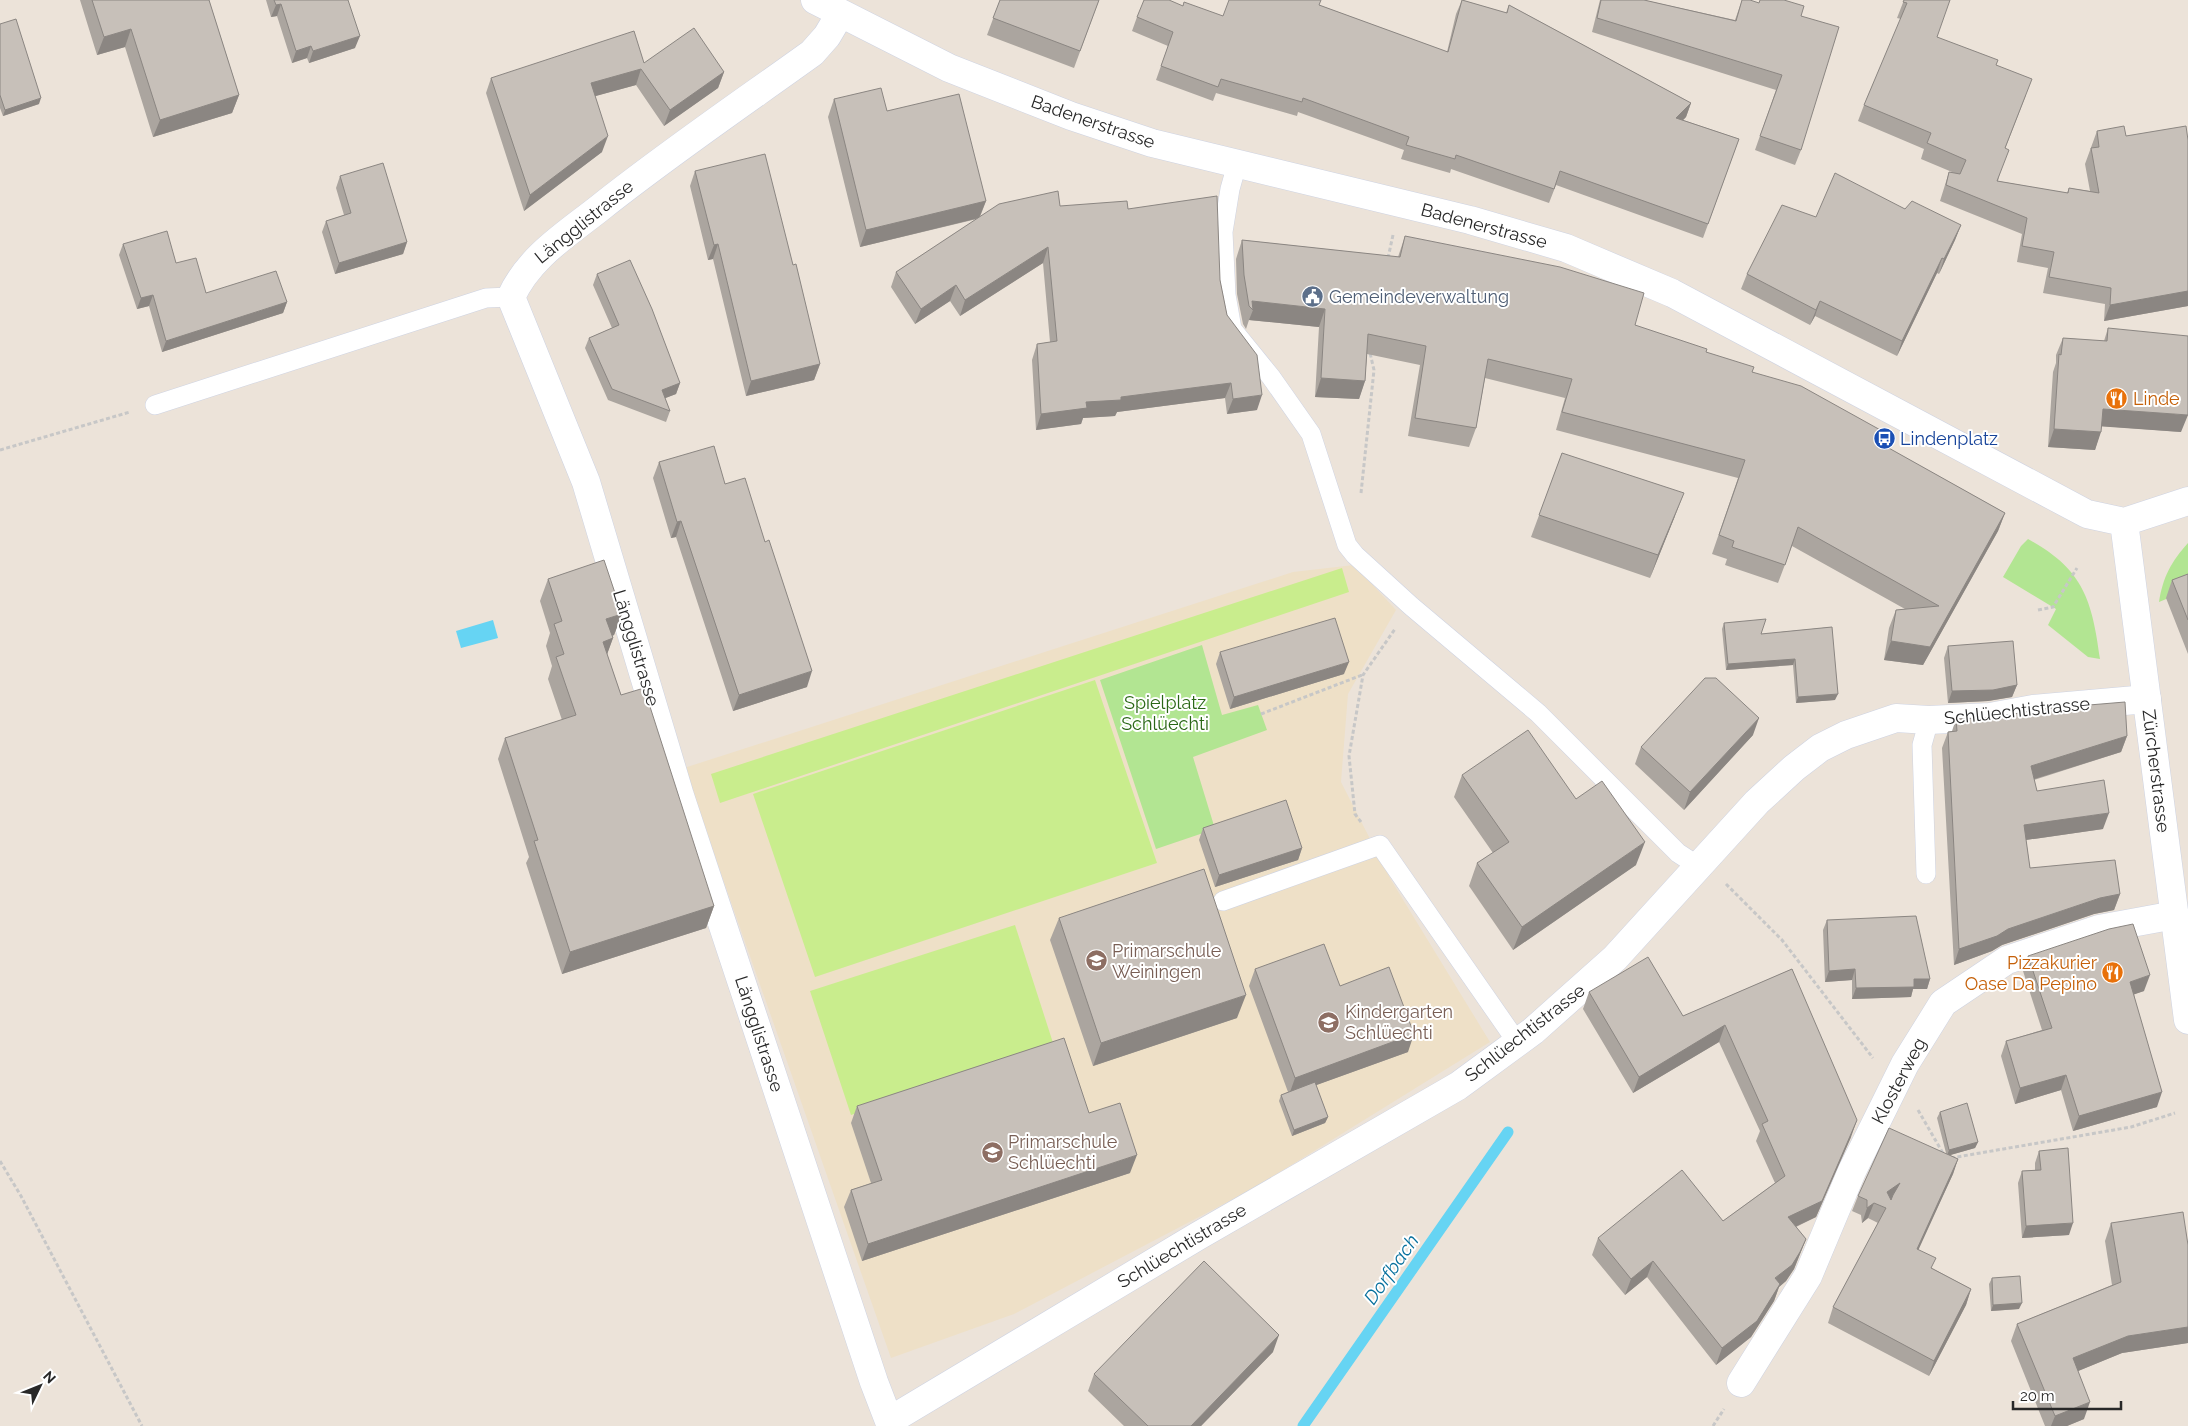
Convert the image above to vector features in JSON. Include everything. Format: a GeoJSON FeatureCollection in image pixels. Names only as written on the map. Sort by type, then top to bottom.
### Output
{"type":"FeatureCollection","features":[{"type":"Feature","properties":{"kind":"street","name":"Badenerstrasse"},"geometry":{"type":"LineString","coordinates":[[815,0],[949,68],[1070,116],[1152,143],[1470,220],[1566,248],[1672,293],[2087,514],[2124,522]]}},
{"type":"Feature","properties":{"kind":"street","name":"Längglistrasse"},"geometry":{"type":"LineString","coordinates":[[840,14],[827,36],[812,53],[637,179],[537,257],[518,282],[511,297],[586,482],[680,796],[874,1382],[889,1421]]}},
{"type":"Feature","properties":{"kind":"street"},"geometry":{"type":"LineString","coordinates":[[2124,522],[2188,501]]}},
{"type":"Feature","properties":{"kind":"street","name":"Zürcherstrasse"},"geometry":{"type":"LineString","coordinates":[[2124,522],[2188,1020]]}},
{"type":"Feature","properties":{"kind":"street","name":"Schlüechtistrasse"},"geometry":{"type":"LineString","coordinates":[[889,1421],[1198,1236],[1458,1086],[1533,1031],[1615,958],[1757,802],[1794,768],[1820,748],[1846,735],[1896,718],[1929,720],[1990,717],[2033,709],[2146,698]]}},
{"type":"Feature","properties":{"kind":"street","name":"Klosterweg"},"geometry":{"type":"LineString","coordinates":[[1741,1383],[1808,1276],[1852,1171],[1904,1064],[1943,1003],[2006,960],[2099,928],[2174,915]]}},
{"type":"Feature","properties":{"kind":"lane"},"geometry":{"type":"LineString","coordinates":[[1237,164],[1230,189],[1223,232],[1226,295],[1232,328],[1271,377],[1311,434],[1347,545],[1355,556],[1411,606],[1538,713],[1678,853],[1698,866]]}},
{"type":"Feature","properties":{"kind":"lane"},"geometry":{"type":"LineString","coordinates":[[155,405],[486,298],[511,297]]}},
{"type":"Feature","properties":{"kind":"lane"},"geometry":{"type":"LineString","coordinates":[[1926,874],[1922,745],[1929,720]]}},
{"type":"Feature","properties":{"kind":"lane"},"geometry":{"type":"LineString","coordinates":[[1224,901],[1380,845],[1517,1042]]}},
{"type":"Feature","properties":{"kind":"path"},"geometry":{"type":"LineString","coordinates":[[1386,267],[1394,229]]}},
{"type":"Feature","properties":{"kind":"path"},"geometry":{"type":"LineString","coordinates":[[1361,496],[1374,370],[1370,354],[1371,344]]}},
{"type":"Feature","properties":{"kind":"path"},"geometry":{"type":"LineString","coordinates":[[0,450],[155,405]]}},
{"type":"Feature","properties":{"kind":"path"},"geometry":{"type":"LineString","coordinates":[[2038,610],[2053,607],[2076,568]]}},
{"type":"Feature","properties":{"kind":"path"},"geometry":{"type":"LineString","coordinates":[[1380,845],[1355,814],[1348,756],[1363,675],[1411,606]]}},
{"type":"Feature","properties":{"kind":"path"},"geometry":{"type":"LineString","coordinates":[[1261,714],[1363,675]]}},
{"type":"Feature","properties":{"kind":"path"},"geometry":{"type":"LineString","coordinates":[[1698,866],[1724,882],[1782,940],[1808,971],[1894,1086],[1908,1093],[1945,1157],[1951,1158],[2131,1127],[2175,1113]]}},
{"type":"Feature","properties":{"kind":"path"},"geometry":{"type":"LineString","coordinates":[[0,1161],[21,1196],[142,1426]]}},
{"type":"Feature","properties":{"kind":"shaded area","name":"Primarschule Weiningen"},"geometry":{"type":"Polygon","coordinates":[[[1354,565],[1396,610],[1348,694],[1341,782],[1391,880],[1490,1042],[1256,1187],[1014,1314],[891,1358],[684,768],[1293,572],[1354,565]]]}},
{"type":"Feature","properties":{"kind":"green space"},"geometry":{"type":"Polygon","coordinates":[[[2028,539],[2047,550],[2061,562],[2073,574],[2082,588],[2093,619],[2100,659],[2088,657],[2048,625],[2056,609],[2003,577],[2021,546],[2028,539]]]}},
{"type":"Feature","properties":{"kind":"green space"},"geometry":{"type":"Polygon","coordinates":[[[2188,543],[2188,590],[2159,602],[2169,570],[2188,543]]]}},
{"type":"Feature","properties":{"kind":"green space"},"geometry":{"type":"Polygon","coordinates":[[[1342,568],[1349,592],[720,803],[711,774],[1342,568]]]}},
{"type":"Feature","properties":{"kind":"green space","name":"Spielplatz Schlüechti"},"geometry":{"type":"Polygon","coordinates":[[[1202,645],[1222,715],[1258,705],[1267,730],[1193,757],[1215,829],[1156,849],[1100,680],[1202,645]]]}},
{"type":"Feature","properties":{"kind":"green space"},"geometry":{"type":"Polygon","coordinates":[[[1095,680],[1157,863],[815,977],[753,794],[1095,680]]]}},
{"type":"Feature","properties":{"kind":"green space"},"geometry":{"type":"Polygon","coordinates":[[[1015,925],[1055,1049],[851,1115],[810,991],[1015,925]]]}},
{"type":"Feature","properties":{"kind":"water"},"geometry":{"type":"Polygon","coordinates":[[[493,620],[498,638],[461,648],[456,631],[493,620]]]}},
{"type":"Feature","properties":{"kind":"building"},"geometry":{"type":"Polygon","coordinates":[[[92,0],[209,0],[239,95],[160,120],[131,29],[104,37],[92,0]]]}},
{"type":"Feature","properties":{"kind":"building"},"geometry":{"type":"Polygon","coordinates":[[[274,0],[348,0],[360,36],[313,51],[311,46],[296,51],[281,4],[276,5],[274,0]]]}},
{"type":"Feature","properties":{"kind":"building"},"geometry":{"type":"Polygon","coordinates":[[[1000,0],[1099,0],[1080,51],[993,18],[1000,0]]]}},
{"type":"Feature","properties":{"kind":"building"},"geometry":{"type":"Polygon","coordinates":[[[1144,0],[1169,0],[1183,6],[1184,2],[1223,16],[1229,0],[1321,0],[1319,5],[1448,52],[1462,0],[1507,13],[1509,5],[1691,103],[1676,118],[1739,139],[1708,224],[1560,171],[1554,189],[1456,155],[1455,159],[1406,145],[1409,137],[1303,98],[1302,102],[1221,79],[1218,87],[1161,66],[1173,32],[1137,17],[1144,0]]]}},
{"type":"Feature","properties":{"kind":"building"},"geometry":{"type":"Polygon","coordinates":[[[1601,0],[1644,0],[1736,21],[1742,0],[1759,3],[1760,0],[1784,0],[1804,6],[1801,16],[1839,27],[1801,150],[1760,136],[1782,75],[1597,18],[1601,0]]]}},
{"type":"Feature","properties":{"kind":"building"},"geometry":{"type":"Polygon","coordinates":[[[1904,0],[1950,0],[1937,37],[1998,60],[1996,65],[2032,79],[2005,148],[2009,150],[1997,181],[2068,193],[2069,188],[2099,193],[2091,148],[2099,147],[2097,131],[2124,126],[2126,136],[2186,126],[2188,140],[2188,291],[2110,305],[2111,288],[2049,277],[2054,252],[2022,246],[2027,218],[1946,185],[1949,172],[1960,174],[1966,160],[1927,143],[1931,133],[1864,105],[1907,3],[1903,2],[1904,0]]]}},
{"type":"Feature","properties":{"kind":"building"},"geometry":{"type":"Polygon","coordinates":[[[16,19],[41,98],[5,110],[0,95],[0,24],[16,19]]]}},
{"type":"Feature","properties":{"kind":"building"},"geometry":{"type":"Polygon","coordinates":[[[694,28],[724,72],[670,110],[641,69],[591,83],[608,136],[530,195],[491,78],[634,31],[644,63],[694,28]]]}},
{"type":"Feature","properties":{"kind":"building"},"geometry":{"type":"Polygon","coordinates":[[[881,88],[887,111],[959,94],[986,201],[866,230],[834,99],[881,88]]]}},
{"type":"Feature","properties":{"kind":"building"},"geometry":{"type":"Polygon","coordinates":[[[765,154],[793,265],[796,264],[820,364],[751,381],[718,244],[714,245],[695,171],[765,154]]]}},
{"type":"Feature","properties":{"kind":"building"},"geometry":{"type":"Polygon","coordinates":[[[383,163],[407,242],[339,263],[326,221],[351,213],[340,176],[383,163]]]}},
{"type":"Feature","properties":{"kind":"building"},"geometry":{"type":"Polygon","coordinates":[[[1835,173],[1905,209],[1912,201],[1961,225],[1944,259],[1942,258],[1902,341],[1820,301],[1816,310],[1747,274],[1782,205],[1816,217],[1835,173]]]}},
{"type":"Feature","properties":{"kind":"building"},"geometry":{"type":"Polygon","coordinates":[[[1058,191],[1060,206],[1127,201],[1128,209],[1217,196],[1220,280],[1227,315],[1257,355],[1262,395],[1233,399],[1231,383],[1121,397],[1121,400],[1086,402],[1087,408],[1041,414],[1037,344],[1057,341],[1048,247],[965,300],[956,285],[921,309],[896,272],[999,204],[1058,191]]]}},
{"type":"Feature","properties":{"kind":"building"},"geometry":{"type":"Polygon","coordinates":[[[167,231],[176,263],[196,258],[206,293],[276,271],[287,302],[166,341],[153,295],[141,298],[123,244],[167,231]]]}},
{"type":"Feature","properties":{"kind":"building"},"geometry":{"type":"Polygon","coordinates":[[[1405,236],[1560,267],[1644,293],[1635,325],[1707,349],[1706,352],[1754,367],[1752,372],[1801,386],[1884,432],[1878,442],[2005,513],[1930,647],[1891,641],[1896,610],[1939,606],[1798,527],[1785,565],[1732,547],[1734,541],[1719,535],[1745,460],[1562,412],[1572,379],[1488,359],[1476,428],[1415,418],[1426,346],[1368,334],[1365,381],[1321,378],[1325,309],[1252,301],[1253,310],[1249,306],[1244,275],[1242,240],[1400,257],[1405,236]]]}},
{"type":"Feature","properties":{"kind":"building"},"geometry":{"type":"Polygon","coordinates":[[[630,260],[652,309],[680,383],[662,390],[670,411],[612,389],[589,338],[619,325],[597,274],[630,260]]]}},
{"type":"Feature","properties":{"kind":"building","name":"Linde"},"geometry":{"type":"Polygon","coordinates":[[[2108,328],[2188,336],[2188,415],[2103,409],[2101,432],[2054,429],[2059,354],[2061,355],[2063,338],[2107,341],[2108,328]]]}},
{"type":"Feature","properties":{"kind":"building"},"geometry":{"type":"Polygon","coordinates":[[[714,446],[725,484],[745,478],[765,542],[769,540],[812,671],[739,695],[681,521],[677,522],[659,462],[714,446]]]}},
{"type":"Feature","properties":{"kind":"building"},"geometry":{"type":"Polygon","coordinates":[[[1562,453],[1684,493],[1658,555],[1539,515],[1562,453]]]}},
{"type":"Feature","properties":{"kind":"building"},"geometry":{"type":"Polygon","coordinates":[[[604,560],[622,614],[606,619],[613,638],[603,642],[621,695],[644,688],[714,906],[570,952],[534,841],[538,840],[505,738],[576,715],[556,657],[564,654],[554,624],[562,621],[548,579],[604,560]]]}},
{"type":"Feature","properties":{"kind":"building"},"geometry":{"type":"Polygon","coordinates":[[[2188,574],[2188,620],[2172,580],[2188,574]]]}},
{"type":"Feature","properties":{"kind":"building"},"geometry":{"type":"Polygon","coordinates":[[[1335,618],[1349,662],[1234,697],[1220,652],[1335,618]]]}},
{"type":"Feature","properties":{"kind":"building"},"geometry":{"type":"Polygon","coordinates":[[[1766,619],[1761,634],[1832,627],[1838,694],[1798,697],[1795,659],[1728,664],[1724,623],[1766,619]]]}},
{"type":"Feature","properties":{"kind":"building"},"geometry":{"type":"Polygon","coordinates":[[[2013,641],[2017,685],[1993,690],[1952,691],[1948,646],[2013,641]]]}},
{"type":"Feature","properties":{"kind":"building"},"geometry":{"type":"Polygon","coordinates":[[[1705,678],[1716,678],[1759,718],[1690,792],[1641,747],[1705,678]]]}},
{"type":"Feature","properties":{"kind":"building"},"geometry":{"type":"Polygon","coordinates":[[[2125,702],[2127,736],[2031,766],[2037,791],[2104,780],[2109,813],[2024,825],[2030,868],[2115,860],[2120,894],[2100,898],[2008,929],[1997,936],[1959,949],[1948,732],[1957,731],[1956,719],[1997,717],[2041,709],[2125,702]]]}},
{"type":"Feature","properties":{"kind":"building"},"geometry":{"type":"Polygon","coordinates":[[[1528,730],[1576,799],[1602,781],[1645,842],[1522,927],[1477,863],[1509,842],[1462,775],[1528,730]]]}},
{"type":"Feature","properties":{"kind":"building"},"geometry":{"type":"Polygon","coordinates":[[[1286,800],[1302,848],[1219,875],[1203,828],[1286,800]]]}},
{"type":"Feature","properties":{"kind":"building"},"geometry":{"type":"Polygon","coordinates":[[[1204,869],[1246,995],[1101,1043],[1059,918],[1204,869]]]}},
{"type":"Feature","properties":{"kind":"building"},"geometry":{"type":"Polygon","coordinates":[[[1916,916],[1930,979],[1914,979],[1914,987],[1856,988],[1855,969],[1829,971],[1827,920],[1916,916]]]}},
{"type":"Feature","properties":{"kind":"building"},"geometry":{"type":"Polygon","coordinates":[[[2133,924],[2150,975],[2130,982],[2162,1092],[2079,1116],[2066,1075],[2020,1088],[2006,1041],[2052,1028],[2028,956],[2109,929],[2133,924]]]}},
{"type":"Feature","properties":{"kind":"building","name":"Kindergarten Schlüechti"},"geometry":{"type":"Polygon","coordinates":[[[1324,944],[1340,986],[1389,967],[1414,1034],[1295,1078],[1255,969],[1324,944]]]}},
{"type":"Feature","properties":{"kind":"building"},"geometry":{"type":"Polygon","coordinates":[[[1648,957],[1683,1016],[1792,969],[1857,1120],[1822,1201],[1788,1217],[1806,1239],[1800,1252],[1792,1265],[1775,1278],[1780,1284],[1757,1321],[1722,1348],[1653,1261],[1631,1279],[1598,1238],[1682,1170],[1723,1221],[1785,1176],[1762,1124],[1768,1121],[1725,1025],[1639,1077],[1589,992],[1648,957]]]}},
{"type":"Feature","properties":{"kind":"building","name":"Primarschule Schlüechti"},"geometry":{"type":"Polygon","coordinates":[[[1064,1038],[1089,1113],[1120,1103],[1137,1155],[868,1244],[851,1190],[882,1180],[857,1106],[1064,1038]]]}},
{"type":"Feature","properties":{"kind":"building"},"geometry":{"type":"Polygon","coordinates":[[[1315,1082],[1328,1117],[1294,1130],[1281,1095],[1315,1082]]]}},
{"type":"Feature","properties":{"kind":"building"},"geometry":{"type":"Polygon","coordinates":[[[1967,1103],[1978,1142],[1949,1150],[1940,1112],[1967,1103]]]}},
{"type":"Feature","properties":{"kind":"building"},"geometry":{"type":"Polygon","coordinates":[[[1889,1128],[1958,1159],[1917,1249],[1936,1258],[1931,1268],[1971,1289],[1934,1361],[1833,1307],[1886,1208],[1874,1203],[1867,1208],[1867,1200],[1858,1196],[1889,1128]],[[1900,1183],[1887,1192],[1891,1200],[1900,1183]]]}},
{"type":"Feature","properties":{"kind":"building"},"geometry":{"type":"Polygon","coordinates":[[[2068,1148],[2073,1223],[2026,1226],[2022,1171],[2041,1170],[2039,1151],[2068,1148]]]}},
{"type":"Feature","properties":{"kind":"building"},"geometry":{"type":"Polygon","coordinates":[[[2183,1212],[2188,1245],[2188,1327],[2128,1336],[2073,1358],[2090,1402],[2055,1416],[2017,1324],[2121,1282],[2111,1223],[2183,1212]]]}},
{"type":"Feature","properties":{"kind":"building"},"geometry":{"type":"Polygon","coordinates":[[[1204,1261],[1279,1335],[1191,1426],[1148,1426],[1094,1374],[1204,1261]]]}},
{"type":"Feature","properties":{"kind":"building"},"geometry":{"type":"Polygon","coordinates":[[[2020,1276],[2022,1303],[1993,1305],[1992,1278],[2020,1276]]]}},
{"type":"Feature","properties":{"kind":"waterway","name":"Dorfbach"},"geometry":{"type":"LineString","coordinates":[[1303,1426],[1508,1132]]}},
{"type":"Feature","properties":{"kind":"place","name":"Gemeindeverwaltung"},"geometry":{"type":"Point","coordinates":[1313,297]}},
{"type":"Feature","properties":{"kind":"place","name":"Linde"},"geometry":{"type":"Point","coordinates":[2117,399]}},
{"type":"Feature","properties":{"kind":"place","name":"Lindenplatz"},"geometry":{"type":"Point","coordinates":[1884,439]}},
{"type":"Feature","properties":{"kind":"place","name":"Primarschule Weiningen"},"geometry":{"type":"Point","coordinates":[1096,961]}},
{"type":"Feature","properties":{"kind":"place","name":"Pizzakurier Oase Da Pepino"},"geometry":{"type":"Point","coordinates":[2113,973]}},
{"type":"Feature","properties":{"kind":"place","name":"Kindergarten Schlüechti"},"geometry":{"type":"Point","coordinates":[1329,1022]}},
{"type":"Feature","properties":{"kind":"place","name":"Primarschule Schlüechti"},"geometry":{"type":"Point","coordinates":[992,1152]}}]}
